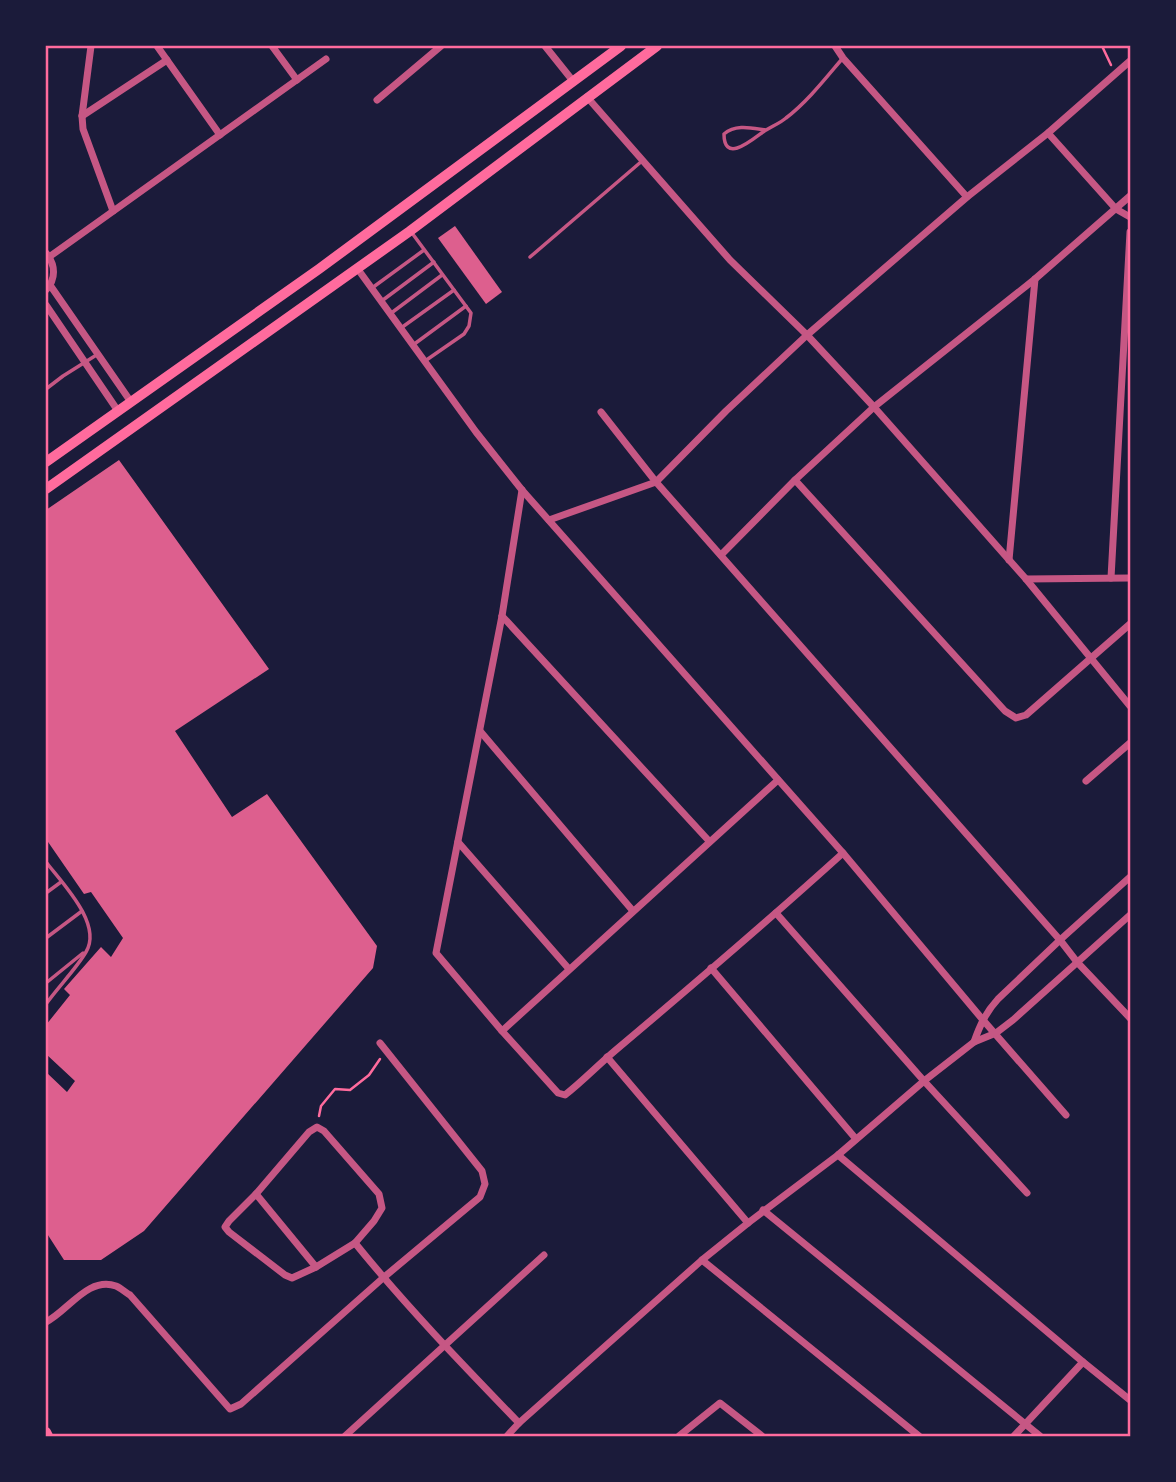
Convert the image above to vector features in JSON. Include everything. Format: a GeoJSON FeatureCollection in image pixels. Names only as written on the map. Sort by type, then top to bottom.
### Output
{"type":"FeatureCollection","features":[{"type":"Feature","properties":{"kind":"main road"},"geometry":{"type":"LineString","coordinates":[[46,462],[319,270],[621,46]]}},
{"type":"Feature","properties":{"kind":"main road"},"geometry":{"type":"LineString","coordinates":[[46,489],[410,231],[657,46]]}},
{"type":"Feature","properties":{"kind":"street"},"geometry":{"type":"LineString","coordinates":[[90,46],[83,128],[113,211]]}},
{"type":"Feature","properties":{"kind":"street"},"geometry":{"type":"LineString","coordinates":[[157,46],[220,135]]}},
{"type":"Feature","properties":{"kind":"street"},"geometry":{"type":"LineString","coordinates":[[272,46],[296,80]]}},
{"type":"Feature","properties":{"kind":"street"},"geometry":{"type":"LineString","coordinates":[[377,100],[441,46]]}},
{"type":"Feature","properties":{"kind":"street"},"geometry":{"type":"LineString","coordinates":[[545,46],[573,81]]}},
{"type":"Feature","properties":{"kind":"street"},"geometry":{"type":"LineString","coordinates":[[835,46],[967,197]]}},
{"type":"Feature","properties":{"kind":"street"},"geometry":{"type":"LineString","coordinates":[[131,402],[48,288],[54,268],[47,255],[326,59]]}},
{"type":"Feature","properties":{"kind":"street"},"geometry":{"type":"LineString","coordinates":[[82,116],[167,60]]}},
{"type":"Feature","properties":{"kind":"street"},"geometry":{"type":"LineString","coordinates":[[549,520],[656,482],[807,335],[1130,61]]}},
{"type":"Feature","properties":{"kind":"street"},"geometry":{"type":"LineString","coordinates":[[587,97],[730,260],[807,335],[874,407],[1026,579],[1130,706]]}},
{"type":"Feature","properties":{"kind":"street"},"geometry":{"type":"LineString","coordinates":[[1048,133],[1116,209],[1130,217]]}},
{"type":"Feature","properties":{"kind":"street"},"geometry":{"type":"LineString","coordinates":[[721,555],[795,480],[874,407],[1035,279],[1130,196]]}},
{"type":"Feature","properties":{"kind":"street"},"geometry":{"type":"LineString","coordinates":[[1111,578],[1130,232]]}},
{"type":"Feature","properties":{"kind":"street"},"geometry":{"type":"LineString","coordinates":[[357,268],[476,432],[522,490],[843,853],[1066,1115]]}},
{"type":"Feature","properties":{"kind":"street"},"geometry":{"type":"LineString","coordinates":[[1009,560],[1035,279]]}},
{"type":"Feature","properties":{"kind":"street"},"geometry":{"type":"LineString","coordinates":[[46,305],[118,411]]}},
{"type":"Feature","properties":{"kind":"street"},"geometry":{"type":"LineString","coordinates":[[601,412],[656,482],[1077,962],[1130,1018]]}},
{"type":"Feature","properties":{"kind":"street"},"geometry":{"type":"LineString","coordinates":[[795,480],[1005,711],[1016,718],[1026,715],[1130,624]]}},
{"type":"Feature","properties":{"kind":"street"},"geometry":{"type":"LineString","coordinates":[[522,490],[502,616],[436,953],[502,1031],[558,1093],[565,1095],[843,853]]}},
{"type":"Feature","properties":{"kind":"street"},"geometry":{"type":"LineString","coordinates":[[1026,579],[1130,578]]}},
{"type":"Feature","properties":{"kind":"street"},"geometry":{"type":"LineString","coordinates":[[502,616],[709,841]]}},
{"type":"Feature","properties":{"kind":"street"},"geometry":{"type":"LineString","coordinates":[[480,731],[633,911]]}},
{"type":"Feature","properties":{"kind":"street"},"geometry":{"type":"LineString","coordinates":[[1086,781],[1130,743]]}},
{"type":"Feature","properties":{"kind":"street"},"geometry":{"type":"LineString","coordinates":[[502,1031],[778,780]]}},
{"type":"Feature","properties":{"kind":"street"},"geometry":{"type":"LineString","coordinates":[[458,842],[569,969]]}},
{"type":"Feature","properties":{"kind":"street"},"geometry":{"type":"LineString","coordinates":[[974,1042],[989,1009],[998,999],[1130,877]]}},
{"type":"Feature","properties":{"kind":"street"},"geometry":{"type":"LineString","coordinates":[[776,913],[1027,1194]]}},
{"type":"Feature","properties":{"kind":"street"},"geometry":{"type":"LineString","coordinates":[[507,1437],[519,1423],[702,1260],[763,1210],[838,1155],[974,1042],[996,1033],[1130,915]]}},
{"type":"Feature","properties":{"kind":"street"},"geometry":{"type":"LineString","coordinates":[[711,968],[856,1139]]}},
{"type":"Feature","properties":{"kind":"street"},"geometry":{"type":"LineString","coordinates":[[46,1322],[88,1290],[100,1284],[116,1286],[130,1295],[229,1409],[241,1405],[383,1278],[480,1197],[485,1184],[482,1171],[380,1043]]}},
{"type":"Feature","properties":{"kind":"street"},"geometry":{"type":"LineString","coordinates":[[607,1057],[748,1223]]}},
{"type":"Feature","properties":{"kind":"street"},"geometry":{"type":"LineString","coordinates":[[317,1126],[379,1194],[382,1208],[355,1243],[292,1278],[225,1227],[256,1194],[317,1126]]}},
{"type":"Feature","properties":{"kind":"street"},"geometry":{"type":"LineString","coordinates":[[838,1155],[1130,1400]]}},
{"type":"Feature","properties":{"kind":"street"},"geometry":{"type":"LineString","coordinates":[[256,1194],[316,1267]]}},
{"type":"Feature","properties":{"kind":"street"},"geometry":{"type":"LineString","coordinates":[[763,1210],[1040,1437]]}},
{"type":"Feature","properties":{"kind":"street"},"geometry":{"type":"LineString","coordinates":[[355,1243],[444,1346],[519,1423]]}},
{"type":"Feature","properties":{"kind":"street"},"geometry":{"type":"LineString","coordinates":[[345,1437],[544,1255]]}},
{"type":"Feature","properties":{"kind":"street"},"geometry":{"type":"LineString","coordinates":[[702,1260],[919,1437]]}},
{"type":"Feature","properties":{"kind":"street"},"geometry":{"type":"LineString","coordinates":[[1014,1437],[1083,1362]]}},
{"type":"Feature","properties":{"kind":"street"},"geometry":{"type":"LineString","coordinates":[[679,1437],[720,1404],[762,1437]]}},
{"type":"Feature","properties":{"kind":"lane"},"geometry":{"type":"LineString","coordinates":[[766,130],[731,128],[724,134],[724,141],[733,149],[742,148],[785,119],[806,100],[843,58]]}},
{"type":"Feature","properties":{"kind":"lane"},"geometry":{"type":"LineString","coordinates":[[530,257],[642,161]]}},
{"type":"Feature","properties":{"kind":"lane"},"geometry":{"type":"LineString","coordinates":[[410,231],[471,313],[464,334],[425,361]]}},
{"type":"Feature","properties":{"kind":"lane"},"geometry":{"type":"LineString","coordinates":[[372,288],[425,250]]}},
{"type":"Feature","properties":{"kind":"lane"},"geometry":{"type":"LineString","coordinates":[[381,301],[434,262]]}},
{"type":"Feature","properties":{"kind":"lane"},"geometry":{"type":"LineString","coordinates":[[390,314],[443,275]]}},
{"type":"Feature","properties":{"kind":"lane"},"geometry":{"type":"LineString","coordinates":[[401,328],[454,290]]}},
{"type":"Feature","properties":{"kind":"lane"},"geometry":{"type":"LineString","coordinates":[[413,345],[466,306]]}},
{"type":"Feature","properties":{"kind":"lane"},"geometry":{"type":"LineString","coordinates":[[46,389],[98,354]]}},
{"type":"Feature","properties":{"kind":"lane"},"geometry":{"type":"LineString","coordinates":[[46,862],[82,911],[91,929],[88,950],[46,1004]]}},
{"type":"Feature","properties":{"kind":"lane"},"geometry":{"type":"LineString","coordinates":[[46,893],[61,882]]}},
{"type":"Feature","properties":{"kind":"lane"},"geometry":{"type":"LineString","coordinates":[[46,938],[82,911]]}},
{"type":"Feature","properties":{"kind":"lane"},"geometry":{"type":"LineString","coordinates":[[46,983],[88,950]]}},
{"type":"Feature","properties":{"kind":"path"},"geometry":{"type":"LineString","coordinates":[[1102,46],[1116,74]]}},
{"type":"Feature","properties":{"kind":"path"},"geometry":{"type":"LineString","coordinates":[[317,1126],[321,1106],[335,1089],[350,1090],[369,1075],[381,1056],[380,1043]]}},
{"type":"Feature","properties":{"kind":"building"},"geometry":{"type":"Polygon","coordinates":[[[455,226],[502,292],[486,304],[438,238],[455,226]]]}},
{"type":"Feature","properties":{"kind":"building"},"geometry":{"type":"Polygon","coordinates":[[[119,460],[269,669],[175,731],[232,817],[267,794],[377,946],[373,968],[144,1231],[101,1260],[64,1260],[46,1232],[46,1072],[67,1092],[75,1081],[46,1054],[46,1025],[70,995],[64,989],[101,947],[111,957],[123,938],[91,892],[84,894],[46,839],[46,510],[119,460]]]}}]}
